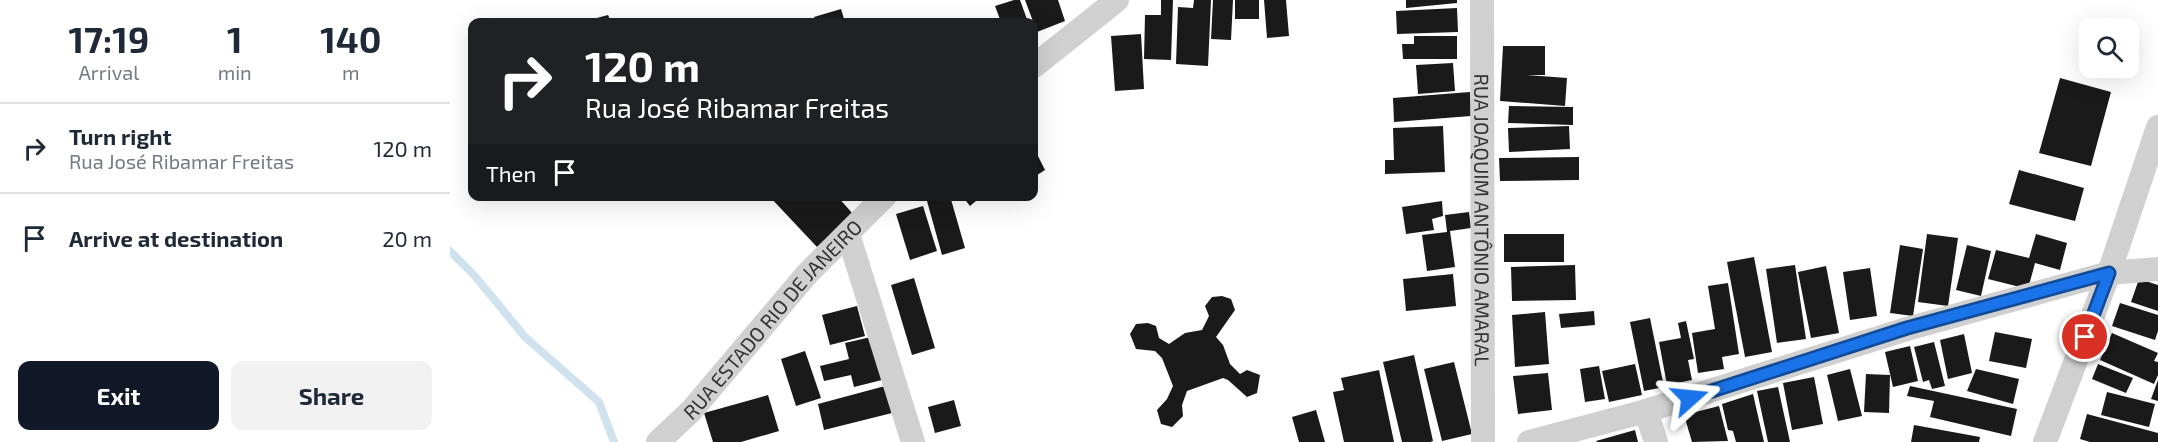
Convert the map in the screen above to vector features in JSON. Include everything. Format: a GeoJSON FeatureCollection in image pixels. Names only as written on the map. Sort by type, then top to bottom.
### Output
{"type":"FeatureCollection","features":[{"type":"Feature","properties":{"kind":"street"},"geometry":{"type":"LineString","coordinates":[[1038,63],[1118,0]]}},
{"type":"Feature","properties":{"kind":"street","name":"RUA JOAQUIM ANTÔNIO AMARAL"},"geometry":{"type":"LineString","coordinates":[[1482,0],[1483,442]]}},
{"type":"Feature","properties":{"kind":"street"},"geometry":{"type":"LineString","coordinates":[[2045,442],[2109,273],[2158,127]]}},
{"type":"Feature","properties":{"kind":"street","name":"RUA ESTADO RIO DE JANEIRO"},"geometry":{"type":"LineString","coordinates":[[658,442],[692,410],[807,274],[880,201]]}},
{"type":"Feature","properties":{"kind":"street"},"geometry":{"type":"LineString","coordinates":[[848,234],[913,442]]}},
{"type":"Feature","properties":{"kind":"street"},"geometry":{"type":"LineString","coordinates":[[1529,442],[1646,411],[1907,328],[2109,273],[2158,269]]}},
{"type":"Feature","properties":{"kind":"street"},"geometry":{"type":"LineString","coordinates":[[1646,411],[1656,442]]}},
{"type":"Feature","properties":{"kind":"building"},"geometry":{"type":"Polygon","coordinates":[[[1020,0],[1027,18],[1000,18],[995,6],[1020,0]]]}},
{"type":"Feature","properties":{"kind":"building"},"geometry":{"type":"Polygon","coordinates":[[[1025,0],[1058,0],[1065,21],[1038,32],[1038,18],[1032,18],[1025,0]]]}},
{"type":"Feature","properties":{"kind":"building"},"geometry":{"type":"Polygon","coordinates":[[[1161,0],[1173,0],[1171,60],[1144,59],[1145,15],[1161,15],[1161,0]]]}},
{"type":"Feature","properties":{"kind":"building"},"geometry":{"type":"Polygon","coordinates":[[[1194,0],[1211,0],[1208,66],[1176,64],[1178,7],[1193,8],[1194,0]]]}},
{"type":"Feature","properties":{"kind":"building"},"geometry":{"type":"Polygon","coordinates":[[[1213,0],[1233,0],[1231,40],[1211,39],[1213,0]]]}},
{"type":"Feature","properties":{"kind":"building"},"geometry":{"type":"Polygon","coordinates":[[[1235,0],[1259,0],[1259,19],[1235,19],[1235,0]]]}},
{"type":"Feature","properties":{"kind":"building"},"geometry":{"type":"Polygon","coordinates":[[[1264,0],[1286,0],[1289,36],[1267,38],[1264,0]]]}},
{"type":"Feature","properties":{"kind":"building"},"geometry":{"type":"Polygon","coordinates":[[[1406,0],[1457,0],[1457,3],[1406,8],[1406,0]]]}},
{"type":"Feature","properties":{"kind":"building"},"geometry":{"type":"Polygon","coordinates":[[[1457,8],[1458,32],[1397,34],[1396,11],[1457,8]]]}},
{"type":"Feature","properties":{"kind":"building"},"geometry":{"type":"Polygon","coordinates":[[[841,9],[844,18],[814,18],[841,9]]]}},
{"type":"Feature","properties":{"kind":"building"},"geometry":{"type":"Polygon","coordinates":[[[1141,34],[1144,89],[1115,91],[1111,36],[1141,34]]]}},
{"type":"Feature","properties":{"kind":"building"},"geometry":{"type":"Polygon","coordinates":[[[1414,36],[1457,36],[1457,59],[1403,59],[1402,44],[1414,44],[1414,36]]]}},
{"type":"Feature","properties":{"kind":"building"},"geometry":{"type":"Polygon","coordinates":[[[1503,46],[1545,46],[1545,75],[1527,75],[1567,78],[1565,106],[1500,101],[1503,46]]]}},
{"type":"Feature","properties":{"kind":"building"},"geometry":{"type":"Polygon","coordinates":[[[1453,63],[1455,91],[1418,94],[1416,65],[1453,63]]]}},
{"type":"Feature","properties":{"kind":"building"},"geometry":{"type":"Polygon","coordinates":[[[2060,78],[2111,92],[2091,166],[2039,153],[2060,78]]]}},
{"type":"Feature","properties":{"kind":"building"},"geometry":{"type":"Polygon","coordinates":[[[1470,92],[1471,116],[1394,122],[1393,98],[1470,92]]]}},
{"type":"Feature","properties":{"kind":"building"},"geometry":{"type":"Polygon","coordinates":[[[1509,106],[1573,107],[1573,125],[1508,123],[1509,106]]]}},
{"type":"Feature","properties":{"kind":"building"},"geometry":{"type":"Polygon","coordinates":[[[1443,126],[1445,172],[1385,174],[1385,160],[1394,160],[1393,128],[1443,126]]]}},
{"type":"Feature","properties":{"kind":"building"},"geometry":{"type":"Polygon","coordinates":[[[1569,126],[1570,149],[1509,152],[1508,128],[1569,126]]]}},
{"type":"Feature","properties":{"kind":"building"},"geometry":{"type":"Polygon","coordinates":[[[1038,156],[1045,170],[1038,174],[1038,156]]]}},
{"type":"Feature","properties":{"kind":"building"},"geometry":{"type":"Polygon","coordinates":[[[1579,157],[1579,180],[1500,181],[1499,158],[1579,157]]]}},
{"type":"Feature","properties":{"kind":"building"},"geometry":{"type":"Polygon","coordinates":[[[2019,170],[2084,188],[2075,221],[2009,204],[2019,170]]]}},
{"type":"Feature","properties":{"kind":"building"},"geometry":{"type":"Polygon","coordinates":[[[774,201],[841,201],[853,214],[817,247],[774,201]]]}},
{"type":"Feature","properties":{"kind":"building"},"geometry":{"type":"Polygon","coordinates":[[[927,201],[951,201],[965,248],[942,255],[927,201]]]}},
{"type":"Feature","properties":{"kind":"building"},"geometry":{"type":"Polygon","coordinates":[[[966,201],[976,201],[970,206],[966,201]]]}},
{"type":"Feature","properties":{"kind":"building"},"geometry":{"type":"Polygon","coordinates":[[[1442,201],[1443,216],[1432,219],[1434,230],[1406,234],[1402,207],[1442,201]]]}},
{"type":"Feature","properties":{"kind":"building"},"geometry":{"type":"Polygon","coordinates":[[[923,206],[937,251],[910,260],[896,214],[923,206]]]}},
{"type":"Feature","properties":{"kind":"building"},"geometry":{"type":"Polygon","coordinates":[[[1469,212],[1471,228],[1450,231],[1455,267],[1427,271],[1422,235],[1447,232],[1445,215],[1469,212]]]}},
{"type":"Feature","properties":{"kind":"building"},"geometry":{"type":"Polygon","coordinates":[[[1504,234],[1564,234],[1564,262],[1504,262],[1504,234]]]}},
{"type":"Feature","properties":{"kind":"building"},"geometry":{"type":"Polygon","coordinates":[[[1927,234],[1958,238],[1948,306],[1918,302],[1927,234]]]}},
{"type":"Feature","properties":{"kind":"building"},"geometry":{"type":"Polygon","coordinates":[[[2036,234],[2067,243],[2060,270],[2035,263],[2028,289],[1988,279],[1996,250],[2029,258],[2036,234]]]}},
{"type":"Feature","properties":{"kind":"building"},"geometry":{"type":"Polygon","coordinates":[[[1900,245],[1923,249],[1913,316],[1890,313],[1900,245]]]}},
{"type":"Feature","properties":{"kind":"building"},"geometry":{"type":"Polygon","coordinates":[[[1967,245],[1991,251],[1981,296],[1956,290],[1967,245]]]}},
{"type":"Feature","properties":{"kind":"building"},"geometry":{"type":"Polygon","coordinates":[[[1754,257],[1772,352],[1745,357],[1727,262],[1754,257]]]}},
{"type":"Feature","properties":{"kind":"building"},"geometry":{"type":"Polygon","coordinates":[[[1575,265],[1576,300],[1512,301],[1511,267],[1575,265]]]}},
{"type":"Feature","properties":{"kind":"building"},"geometry":{"type":"Polygon","coordinates":[[[1795,265],[1806,339],[1777,343],[1766,269],[1795,265]]]}},
{"type":"Feature","properties":{"kind":"building"},"geometry":{"type":"Polygon","coordinates":[[[1826,266],[1839,333],[1811,338],[1798,272],[1826,266]]]}},
{"type":"Feature","properties":{"kind":"building"},"geometry":{"type":"Polygon","coordinates":[[[1870,268],[1877,316],[1850,320],[1843,272],[1870,268]]]}},
{"type":"Feature","properties":{"kind":"building"},"geometry":{"type":"Polygon","coordinates":[[[1453,274],[1456,306],[1406,311],[1403,279],[1453,274]]]}},
{"type":"Feature","properties":{"kind":"building"},"geometry":{"type":"Polygon","coordinates":[[[914,278],[935,348],[912,355],[891,285],[914,278]]]}},
{"type":"Feature","properties":{"kind":"building"},"geometry":{"type":"Polygon","coordinates":[[[2139,279],[2158,285],[2158,311],[2131,302],[2139,279]]]}},
{"type":"Feature","properties":{"kind":"building"},"geometry":{"type":"Polygon","coordinates":[[[1728,283],[1739,354],[1722,357],[1724,369],[1698,373],[1692,333],[1715,329],[1708,286],[1728,283]]]}},
{"type":"Feature","properties":{"kind":"building"},"geometry":{"type":"Polygon","coordinates":[[[1222,296],[1231,299],[1235,310],[1216,337],[1223,345],[1230,364],[1240,374],[1247,370],[1260,375],[1257,393],[1247,397],[1223,378],[1187,391],[1182,405],[1183,416],[1172,427],[1161,424],[1157,410],[1167,399],[1173,386],[1162,358],[1155,351],[1136,349],[1130,334],[1136,324],[1148,323],[1156,326],[1159,338],[1169,344],[1185,333],[1202,330],[1209,316],[1205,306],[1212,297],[1222,296]]]}},
{"type":"Feature","properties":{"kind":"building"},"geometry":{"type":"Polygon","coordinates":[[[2120,303],[2158,315],[2158,331],[2155,340],[2112,326],[2120,303]]]}},
{"type":"Feature","properties":{"kind":"building"},"geometry":{"type":"Polygon","coordinates":[[[857,306],[865,336],[830,345],[822,315],[857,306]]]}},
{"type":"Feature","properties":{"kind":"building"},"geometry":{"type":"Polygon","coordinates":[[[1594,311],[1595,325],[1561,328],[1559,314],[1594,311]]]}},
{"type":"Feature","properties":{"kind":"building"},"geometry":{"type":"Polygon","coordinates":[[[1545,312],[1549,364],[1515,367],[1512,315],[1545,312]]]}},
{"type":"Feature","properties":{"kind":"building"},"geometry":{"type":"Polygon","coordinates":[[[1650,318],[1664,387],[1644,391],[1630,322],[1650,318]]]}},
{"type":"Feature","properties":{"kind":"building"},"geometry":{"type":"Polygon","coordinates":[[[1686,321],[1694,359],[1688,360],[1692,380],[1667,385],[1659,342],[1681,338],[1678,323],[1686,321]]]}},
{"type":"Feature","properties":{"kind":"building"},"geometry":{"type":"Polygon","coordinates":[[[1995,332],[2032,339],[2026,368],[1989,361],[1995,332]]]}},
{"type":"Feature","properties":{"kind":"building"},"geometry":{"type":"Polygon","coordinates":[[[2112,333],[2158,353],[2154,361],[2158,362],[2158,375],[2154,384],[2100,360],[2112,333]]]}},
{"type":"Feature","properties":{"kind":"building"},"geometry":{"type":"Polygon","coordinates":[[[1964,334],[1972,373],[1948,379],[1940,340],[1964,334]]]}},
{"type":"Feature","properties":{"kind":"building"},"geometry":{"type":"Polygon","coordinates":[[[875,336],[886,379],[854,387],[851,375],[824,381],[820,366],[849,359],[845,343],[875,336]]]}},
{"type":"Feature","properties":{"kind":"building"},"geometry":{"type":"Polygon","coordinates":[[[1934,342],[1945,386],[1932,389],[1929,380],[1923,382],[1914,347],[1934,342]]]}},
{"type":"Feature","properties":{"kind":"building"},"geometry":{"type":"Polygon","coordinates":[[[1910,346],[1918,381],[1893,387],[1885,352],[1910,346]]]}},
{"type":"Feature","properties":{"kind":"building"},"geometry":{"type":"Polygon","coordinates":[[[805,351],[821,398],[796,406],[781,359],[805,351]]]}},
{"type":"Feature","properties":{"kind":"building"},"geometry":{"type":"Polygon","coordinates":[[[1414,355],[1433,441],[1430,442],[1402,442],[1383,362],[1414,355]]]}},
{"type":"Feature","properties":{"kind":"building"},"geometry":{"type":"Polygon","coordinates":[[[1454,362],[1472,434],[1442,441],[1424,369],[1454,362]]]}},
{"type":"Feature","properties":{"kind":"building"},"geometry":{"type":"Polygon","coordinates":[[[1635,364],[1642,395],[1609,402],[1602,371],[1635,364]]]}},
{"type":"Feature","properties":{"kind":"building"},"geometry":{"type":"Polygon","coordinates":[[[2098,364],[2133,378],[2126,393],[2092,379],[2098,364]]]}},
{"type":"Feature","properties":{"kind":"building"},"geometry":{"type":"Polygon","coordinates":[[[1599,366],[1605,399],[1585,402],[1580,369],[1599,366]]]}},
{"type":"Feature","properties":{"kind":"building"},"geometry":{"type":"Polygon","coordinates":[[[1850,369],[1862,416],[1838,421],[1827,375],[1850,369]]]}},
{"type":"Feature","properties":{"kind":"building"},"geometry":{"type":"Polygon","coordinates":[[[1976,369],[2019,379],[2013,404],[1967,391],[1976,369]]]}},
{"type":"Feature","properties":{"kind":"building"},"geometry":{"type":"Polygon","coordinates":[[[1379,370],[1394,442],[1344,442],[1333,392],[1344,390],[1341,378],[1379,370]]]}},
{"type":"Feature","properties":{"kind":"building"},"geometry":{"type":"Polygon","coordinates":[[[1548,373],[1552,410],[1518,414],[1513,376],[1548,373]]]}},
{"type":"Feature","properties":{"kind":"building"},"geometry":{"type":"Polygon","coordinates":[[[1866,374],[1890,375],[1889,413],[1864,412],[1866,374]]]}},
{"type":"Feature","properties":{"kind":"building"},"geometry":{"type":"Polygon","coordinates":[[[1814,377],[1823,424],[1792,430],[1783,383],[1814,377]]]}},
{"type":"Feature","properties":{"kind":"building"},"geometry":{"type":"Polygon","coordinates":[[[2158,380],[2158,401],[2151,399],[2158,380]]]}},
{"type":"Feature","properties":{"kind":"building"},"geometry":{"type":"Polygon","coordinates":[[[885,386],[892,413],[824,430],[818,404],[885,386]]]}},
{"type":"Feature","properties":{"kind":"building"},"geometry":{"type":"Polygon","coordinates":[[[1910,386],[2017,409],[2011,436],[1930,417],[1934,401],[1907,396],[1910,386]]]}},
{"type":"Feature","properties":{"kind":"building"},"geometry":{"type":"Polygon","coordinates":[[[1778,387],[1790,442],[1768,442],[1757,391],[1778,387]]]}},
{"type":"Feature","properties":{"kind":"building"},"geometry":{"type":"Polygon","coordinates":[[[2107,392],[2155,404],[2149,427],[2101,415],[2107,392]]]}},
{"type":"Feature","properties":{"kind":"building"},"geometry":{"type":"Polygon","coordinates":[[[1753,394],[1764,442],[1736,442],[1733,431],[1728,430],[1722,404],[1753,394]]]}},
{"type":"Feature","properties":{"kind":"building"},"geometry":{"type":"Polygon","coordinates":[[[768,395],[779,431],[741,442],[713,442],[704,413],[768,395]]]}},
{"type":"Feature","properties":{"kind":"building"},"geometry":{"type":"Polygon","coordinates":[[[954,400],[961,426],[935,433],[928,407],[954,400]]]}},
{"type":"Feature","properties":{"kind":"building"},"geometry":{"type":"Polygon","coordinates":[[[1719,406],[1728,441],[1692,442],[1684,415],[1719,406]]]}},
{"type":"Feature","properties":{"kind":"building"},"geometry":{"type":"Polygon","coordinates":[[[1316,410],[1325,442],[1299,442],[1292,417],[1316,410]]]}},
{"type":"Feature","properties":{"kind":"building"},"geometry":{"type":"Polygon","coordinates":[[[2087,414],[2158,433],[2158,442],[2090,442],[2080,439],[2087,414]]]}},
{"type":"Feature","properties":{"kind":"building"},"geometry":{"type":"Polygon","coordinates":[[[1914,425],[1980,437],[1979,442],[1911,442],[1914,425]]]}},
{"type":"Feature","properties":{"kind":"building"},"geometry":{"type":"Polygon","coordinates":[[[1635,430],[1638,442],[1596,441],[1635,430]]]}},
{"type":"Feature","properties":{"kind":"waterway"},"geometry":{"type":"LineString","coordinates":[[450,251],[474,275],[525,337],[599,402],[614,442]]}},
{"type":"Feature","properties":{"kind":"route"},"geometry":{"type":"LineString","coordinates":[[1690,398],[1907,328],[2109,273],[2085,337]]}}]}
